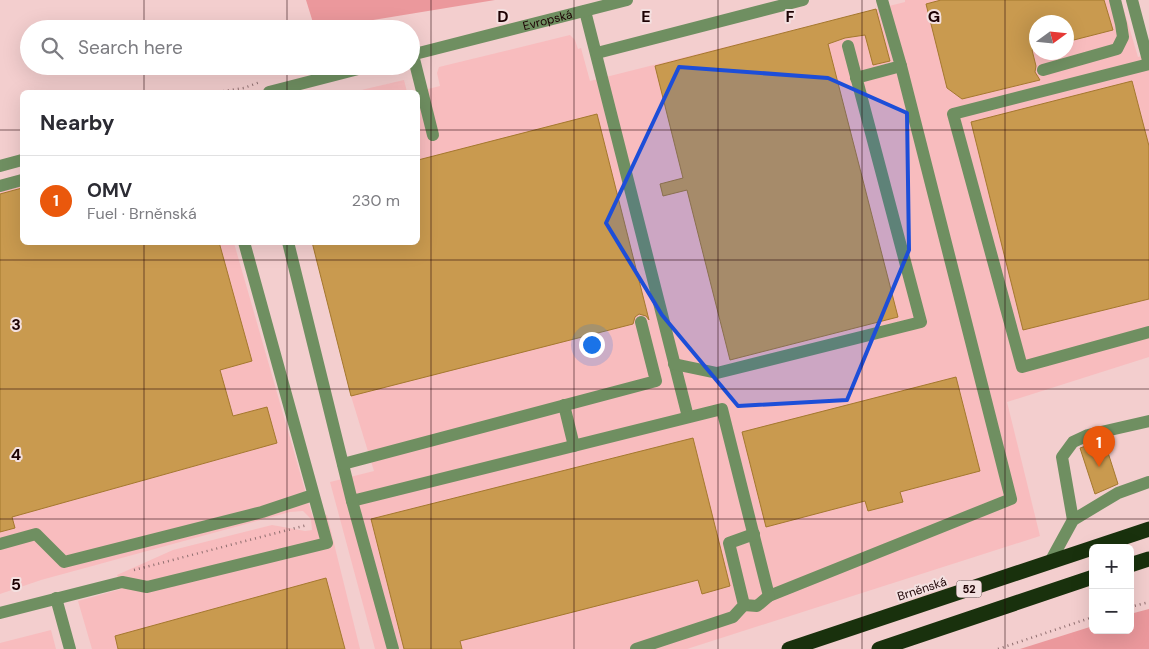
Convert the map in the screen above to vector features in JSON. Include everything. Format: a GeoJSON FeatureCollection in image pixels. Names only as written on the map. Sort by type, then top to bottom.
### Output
{"type":"FeatureCollection","features":[{"type":"Feature","properties":{"kind":"highway","name":"Brněnská"},"geometry":{"type":"LineString","coordinates":[[789,649],[1149,529]]}},
{"type":"Feature","properties":{"kind":"highway"},"geometry":{"type":"LineString","coordinates":[[1134,564],[1149,559]]}},
{"type":"Feature","properties":{"kind":"highway","name":"52"},"geometry":{"type":"LineString","coordinates":[[879,649],[1089,578]]}},
{"type":"Feature","properties":{"kind":"street","name":"Evropská"},"geometry":{"type":"LineString","coordinates":[[420,53],[627,0]]}},
{"type":"Feature","properties":{"kind":"street"},"geometry":{"type":"LineString","coordinates":[[597,53],[803,0]]}},
{"type":"Feature","properties":{"kind":"street"},"geometry":{"type":"LineString","coordinates":[[744,605],[757,606],[769,596],[1011,499],[901,66],[882,0]]}},
{"type":"Feature","properties":{"kind":"street"},"geometry":{"type":"LineString","coordinates":[[1043,70],[1117,49],[1123,37],[1115,0]]}},
{"type":"Feature","properties":{"kind":"street"},"geometry":{"type":"LineString","coordinates":[[1132,0],[1148,64],[953,114],[1022,366],[1149,332]]}},
{"type":"Feature","properties":{"kind":"street"},"geometry":{"type":"LineString","coordinates":[[585,11],[688,417]]}},
{"type":"Feature","properties":{"kind":"street"},"geometry":{"type":"LineString","coordinates":[[674,364],[717,373],[920,322],[848,46]]}},
{"type":"Feature","properties":{"kind":"street"},"geometry":{"type":"LineString","coordinates":[[856,78],[901,66]]}},
{"type":"Feature","properties":{"kind":"street"},"geometry":{"type":"LineString","coordinates":[[277,90],[335,75]]}},
{"type":"Feature","properties":{"kind":"street"},"geometry":{"type":"LineString","coordinates":[[417,75],[433,135]]}},
{"type":"Feature","properties":{"kind":"street"},"geometry":{"type":"LineString","coordinates":[[0,166],[20,161]]}},
{"type":"Feature","properties":{"kind":"street"},"geometry":{"type":"LineString","coordinates":[[0,186],[20,181]]}},
{"type":"Feature","properties":{"kind":"street"},"geometry":{"type":"LineString","coordinates":[[0,613],[122,582],[146,587],[327,543],[245,245]]}},
{"type":"Feature","properties":{"kind":"street"},"geometry":{"type":"LineString","coordinates":[[289,245],[342,464],[393,649]]}},
{"type":"Feature","properties":{"kind":"street"},"geometry":{"type":"LineString","coordinates":[[342,464],[656,381],[642,322]]}},
{"type":"Feature","properties":{"kind":"street"},"geometry":{"type":"LineString","coordinates":[[564,405],[574,446]]}},
{"type":"Feature","properties":{"kind":"street"},"geometry":{"type":"LineString","coordinates":[[352,501],[722,409],[769,596]]}},
{"type":"Feature","properties":{"kind":"street"},"geometry":{"type":"LineString","coordinates":[[1073,520],[1062,457],[1073,442],[1088,435],[1149,421]]}},
{"type":"Feature","properties":{"kind":"street"},"geometry":{"type":"LineString","coordinates":[[1050,562],[1073,520],[1118,492],[1149,482]]}},
{"type":"Feature","properties":{"kind":"street"},"geometry":{"type":"LineString","coordinates":[[0,544],[36,534],[64,562],[262,512],[314,495]]}},
{"type":"Feature","properties":{"kind":"street"},"geometry":{"type":"LineString","coordinates":[[744,605],[729,543],[754,534]]}},
{"type":"Feature","properties":{"kind":"street"},"geometry":{"type":"LineString","coordinates":[[56,598],[70,649]]}},
{"type":"Feature","properties":{"kind":"street"},"geometry":{"type":"LineString","coordinates":[[636,649],[733,617],[744,605]]}},
{"type":"Feature","properties":{"kind":"path"},"geometry":{"type":"LineString","coordinates":[[126,572],[307,525]]}},
{"type":"Feature","properties":{"kind":"path"},"geometry":{"type":"LineString","coordinates":[[1134,606],[1149,602]]}},
{"type":"Feature","properties":{"kind":"path"},"geometry":{"type":"LineString","coordinates":[[998,649],[1089,618]]}},
{"type":"Feature","properties":{"kind":"highlighted area"},"geometry":{"type":"Polygon","coordinates":[[[679,67],[828,78],[907,113],[909,250],[847,400],[738,406],[662,315],[606,223],[679,67]]]}},
{"type":"Feature","properties":{"kind":"shaded area"},"geometry":{"type":"Polygon","coordinates":[[[306,0],[495,0],[373,20],[312,20],[306,0]]]}},
{"type":"Feature","properties":{"kind":"shaded area"},"geometry":{"type":"Polygon","coordinates":[[[905,0],[1121,0],[1138,57],[1149,54],[1149,357],[1007,402],[1040,536],[687,649],[375,649],[330,482],[374,471],[351,396],[313,245],[420,245],[420,91],[440,86],[437,73],[439,67],[570,35],[575,40],[578,49],[581,48],[590,81],[905,2],[905,0]]]}},
{"type":"Feature","properties":{"kind":"shaded area"},"geometry":{"type":"Polygon","coordinates":[[[404,80],[406,90],[361,90],[404,80]]]}},
{"type":"Feature","properties":{"kind":"shaded area"},"geometry":{"type":"Polygon","coordinates":[[[20,175],[20,245],[235,245],[313,518],[327,515],[360,649],[92,649],[78,601],[121,589],[117,575],[173,550],[272,525],[305,531],[312,530],[311,519],[303,511],[290,512],[41,580],[0,594],[0,180],[20,175]]]}},
{"type":"Feature","properties":{"kind":"shaded area"},"geometry":{"type":"Polygon","coordinates":[[[1149,609],[1149,649],[1020,649],[1089,627],[1089,634],[1134,634],[1134,613],[1149,609]]]}},
{"type":"Feature","properties":{"kind":"shaded area"},"geometry":{"type":"Polygon","coordinates":[[[51,630],[56,649],[0,649],[0,643],[51,630]]]}},
{"type":"Feature","properties":{"kind":"building"},"geometry":{"type":"Polygon","coordinates":[[[941,0],[1104,0],[1113,30],[1074,40],[1074,15],[1029,15],[1029,60],[1034,60],[1035,72],[1040,80],[962,99],[947,88],[926,4],[941,0]]]}},
{"type":"Feature","properties":{"kind":"building"},"geometry":{"type":"Polygon","coordinates":[[[876,9],[890,61],[873,65],[865,35],[845,38],[828,44],[898,317],[730,360],[687,190],[663,196],[660,184],[683,178],[655,66],[876,9]]]}},
{"type":"Feature","properties":{"kind":"building"},"geometry":{"type":"Polygon","coordinates":[[[1132,81],[1149,146],[1149,299],[1023,330],[971,122],[1132,81]]]}},
{"type":"Feature","properties":{"kind":"building"},"geometry":{"type":"Polygon","coordinates":[[[597,114],[649,320],[646,316],[639,314],[635,317],[633,324],[351,396],[313,245],[420,245],[420,159],[597,114]]]}},
{"type":"Feature","properties":{"kind":"building"},"geometry":{"type":"Polygon","coordinates":[[[20,189],[20,245],[220,245],[252,361],[220,370],[233,416],[267,407],[277,443],[12,517],[15,528],[0,532],[0,194],[20,189]]]}},
{"type":"Feature","properties":{"kind":"building"},"geometry":{"type":"Polygon","coordinates":[[[956,377],[980,471],[900,492],[903,502],[868,511],[865,501],[766,527],[742,432],[956,377]]]}},
{"type":"Feature","properties":{"kind":"building"},"geometry":{"type":"Polygon","coordinates":[[[693,438],[730,586],[702,594],[698,580],[460,641],[462,649],[404,649],[371,519],[693,438]]]}},
{"type":"Feature","properties":{"kind":"building"},"geometry":{"type":"Polygon","coordinates":[[[1104,440],[1118,484],[1095,494],[1080,448],[1104,440]]]}},
{"type":"Feature","properties":{"kind":"building"},"geometry":{"type":"Polygon","coordinates":[[[326,578],[345,649],[118,649],[115,636],[326,578]]]}},
{"type":"Feature","properties":{"kind":"place","name":"OMV"},"geometry":{"type":"Point","coordinates":[1099,467]}}]}
